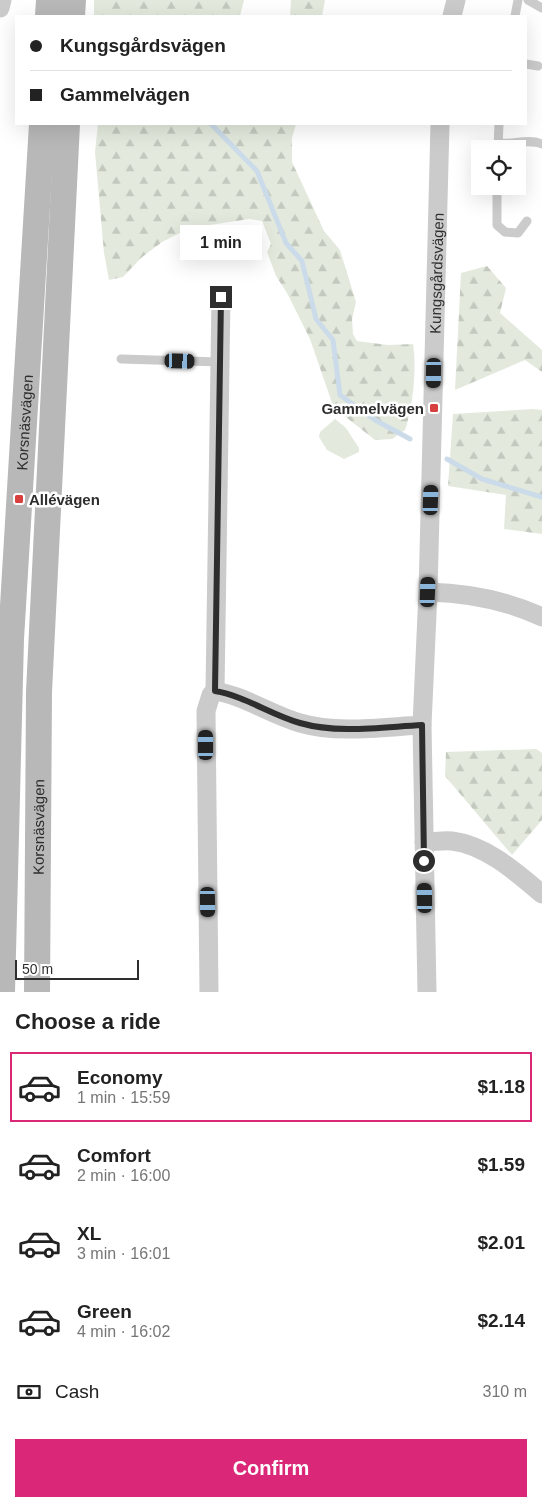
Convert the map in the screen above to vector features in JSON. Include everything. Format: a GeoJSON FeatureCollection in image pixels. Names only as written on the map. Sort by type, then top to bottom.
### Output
{"type":"FeatureCollection","features":[{"type":"Feature","properties":{"kind":"main road"},"geometry":{"type":"LineString","coordinates":[[48,15],[49,0]]}},
{"type":"Feature","properties":{"kind":"main road"},"geometry":{"type":"LineString","coordinates":[[72,15],[73,0]]}},
{"type":"Feature","properties":{"kind":"main road","name":"Korsnäsvägen"},"geometry":{"type":"LineString","coordinates":[[2,992],[11,638],[42,125]]}},
{"type":"Feature","properties":{"kind":"main road","name":"Korsnäsvägen"},"geometry":{"type":"LineString","coordinates":[[37,992],[39,692],[67,125]]}},
{"type":"Feature","properties":{"kind":"street"},"geometry":{"type":"LineString","coordinates":[[0,8],[2,0]]}},
{"type":"Feature","properties":{"kind":"street"},"geometry":{"type":"LineString","coordinates":[[452,15],[456,0]]}},
{"type":"Feature","properties":{"kind":"street","name":"Kungsgårdsvägen"},"geometry":{"type":"LineString","coordinates":[[427,992],[422,725],[428,592],[440,125]]}},
{"type":"Feature","properties":{"kind":"street"},"geometry":{"type":"LineString","coordinates":[[210,992],[206,711],[211,695],[215,691],[221,297]]}},
{"type":"Feature","properties":{"kind":"street"},"geometry":{"type":"LineString","coordinates":[[428,592],[477,597],[513,605],[542,617]]}},
{"type":"Feature","properties":{"kind":"street"},"geometry":{"type":"LineString","coordinates":[[215,691],[233,694],[285,718],[317,726],[373,728],[422,725]]}},
{"type":"Feature","properties":{"kind":"street"},"geometry":{"type":"LineString","coordinates":[[424,842],[451,841],[479,850],[506,865],[542,894]]}},
{"type":"Feature","properties":{"kind":"lane"},"geometry":{"type":"LineString","coordinates":[[515,15],[518,0]]}},
{"type":"Feature","properties":{"kind":"lane"},"geometry":{"type":"LineString","coordinates":[[528,0],[542,8]]}},
{"type":"Feature","properties":{"kind":"lane"},"geometry":{"type":"LineString","coordinates":[[527,64],[538,66]]}},
{"type":"Feature","properties":{"kind":"lane"},"geometry":{"type":"LineString","coordinates":[[498,140],[499,125]]}},
{"type":"Feature","properties":{"kind":"lane"},"geometry":{"type":"LineString","coordinates":[[526,142],[532,141],[542,144]]}},
{"type":"Feature","properties":{"kind":"lane"},"geometry":{"type":"LineString","coordinates":[[497,195],[497,225],[510,234],[518,233],[527,221]]}},
{"type":"Feature","properties":{"kind":"lane"},"geometry":{"type":"LineString","coordinates":[[121,359],[220,362]]}},
{"type":"Feature","properties":{"kind":"green space"},"geometry":{"type":"Polygon","coordinates":[[[94,0],[244,0],[240,15],[94,15],[94,0]]]}},
{"type":"Feature","properties":{"kind":"green space"},"geometry":{"type":"Polygon","coordinates":[[[291,0],[325,0],[322,15],[290,15],[291,0]]]}},
{"type":"Feature","properties":{"kind":"green space"},"geometry":{"type":"Polygon","coordinates":[[[98,125],[296,125],[292,138],[292,162],[324,231],[340,250],[356,302],[352,319],[353,334],[357,341],[388,345],[413,344],[415,365],[414,387],[405,430],[392,439],[375,440],[342,414],[332,403],[310,339],[287,293],[276,276],[267,252],[271,244],[262,221],[249,219],[190,228],[162,242],[141,258],[123,277],[109,280],[104,253],[95,152],[98,125]]]}},
{"type":"Feature","properties":{"kind":"green space"},"geometry":{"type":"Polygon","coordinates":[[[487,266],[506,288],[500,313],[542,350],[542,372],[525,360],[455,390],[461,273],[487,266]]]}},
{"type":"Feature","properties":{"kind":"green space"},"geometry":{"type":"Polygon","coordinates":[[[542,410],[542,534],[504,529],[506,495],[448,486],[453,414],[542,410]]]}},
{"type":"Feature","properties":{"kind":"green space"},"geometry":{"type":"Polygon","coordinates":[[[335,419],[346,428],[359,448],[359,452],[344,459],[327,450],[319,437],[320,432],[335,419]]]}},
{"type":"Feature","properties":{"kind":"green space"},"geometry":{"type":"Polygon","coordinates":[[[536,749],[542,753],[542,820],[512,855],[445,776],[446,752],[536,749]]]}},
{"type":"Feature","properties":{"kind":"waterway"},"geometry":{"type":"LineString","coordinates":[[212,125],[257,171],[286,243],[302,261],[316,319],[333,340],[340,395],[375,420],[410,439]]}},
{"type":"Feature","properties":{"kind":"waterway"},"geometry":{"type":"LineString","coordinates":[[447,459],[482,479],[542,497]]}},
{"type":"Feature","properties":{"kind":"place","name":"Gammelvägen"},"geometry":{"type":"Point","coordinates":[434,408]}},
{"type":"Feature","properties":{"kind":"place","name":"Allévägen"},"geometry":{"type":"Point","coordinates":[19,499]}},
{"type":"Feature","properties":{"kind":"route"},"geometry":{"type":"LineString","coordinates":[[221,297],[215,691],[233,694],[285,718],[303,724],[324,727],[373,728],[422,725],[424,861]]}}]}
